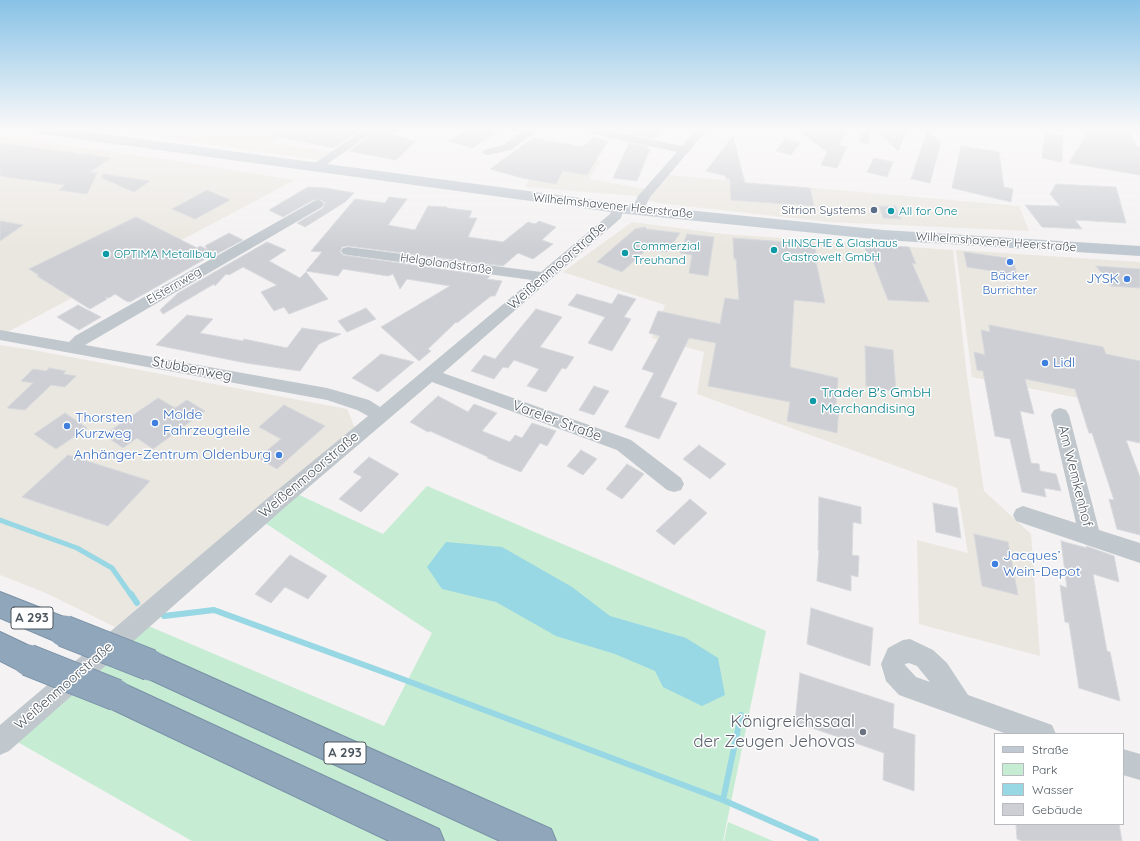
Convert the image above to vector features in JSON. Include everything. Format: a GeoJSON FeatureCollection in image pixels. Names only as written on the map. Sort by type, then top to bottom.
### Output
{"type":"FeatureCollection","features":[{"type":"Feature","properties":{"kind":"highway","name":"A 293"},"geometry":{"type":"LineString","coordinates":[[0,605],[150,665],[539,841]]}},
{"type":"Feature","properties":{"kind":"highway","name":"A 293"},"geometry":{"type":"LineString","coordinates":[[0,646],[28,660],[116,695],[427,841]]}},
{"type":"Feature","properties":{"kind":"street","name":"Wilhelmshavener Heerstraße"},"geometry":{"type":"LineString","coordinates":[[333,169],[618,208],[884,235],[1140,250]]}},
{"type":"Feature","properties":{"kind":"street"},"geometry":{"type":"LineString","coordinates":[[637,210],[644,196],[667,169]]}},
{"type":"Feature","properties":{"kind":"street","name":"Elsternweg"},"geometry":{"type":"LineString","coordinates":[[73,347],[81,340],[318,204]]}},
{"type":"Feature","properties":{"kind":"street","name":"Weißenmoorstraße"},"geometry":{"type":"LineString","coordinates":[[0,742],[265,512],[544,278],[616,215],[618,208]]}},
{"type":"Feature","properties":{"kind":"street","name":"Helgolandstraße"},"geometry":{"type":"LineString","coordinates":[[348,251],[544,278]]}},
{"type":"Feature","properties":{"kind":"street","name":"Stubbenweg"},"geometry":{"type":"LineString","coordinates":[[0,335],[327,394],[363,405],[380,416]]}},
{"type":"Feature","properties":{"kind":"street","name":"Vareler Straße"},"geometry":{"type":"LineString","coordinates":[[430,375],[624,445],[674,484]]}},
{"type":"Feature","properties":{"kind":"street","name":"Am Wemkenhof"},"geometry":{"type":"LineString","coordinates":[[1060,415],[1090,537]]}},
{"type":"Feature","properties":{"kind":"street","name":"Am Wemkenhof"},"geometry":{"type":"LineString","coordinates":[[1023,515],[1140,553]]}},
{"type":"Feature","properties":{"kind":"street"},"geometry":{"type":"LineString","coordinates":[[960,705],[1040,733]]}},
{"type":"Feature","properties":{"kind":"street"},"geometry":{"type":"LineString","coordinates":[[1124,762],[1140,767]]}},
{"type":"Feature","properties":{"kind":"shaded area"},"geometry":{"type":"Polygon","coordinates":[[[0,169],[227,169],[295,180],[0,336],[0,169]]]}},
{"type":"Feature","properties":{"kind":"shaded area"},"geometry":{"type":"Polygon","coordinates":[[[535,169],[596,169],[589,179],[652,190],[669,175],[1019,206],[1029,231],[829,222],[657,203],[635,196],[525,187],[535,169]]]}},
{"type":"Feature","properties":{"kind":"shaded area"},"geometry":{"type":"Polygon","coordinates":[[[632,222],[724,234],[953,250],[967,377],[984,491],[1031,534],[1040,656],[919,624],[917,540],[968,553],[957,488],[697,394],[704,352],[652,338],[665,305],[563,272],[632,222]]]}},
{"type":"Feature","properties":{"kind":"shaded area"},"geometry":{"type":"Polygon","coordinates":[[[956,250],[1140,262],[1140,410],[972,377],[956,250]]]}},
{"type":"Feature","properties":{"kind":"shaded area"},"geometry":{"type":"Polygon","coordinates":[[[0,345],[347,409],[355,428],[115,627],[46,593],[0,575],[0,345]]]}},
{"type":"Feature","properties":{"kind":"green space"},"geometry":{"type":"Polygon","coordinates":[[[427,486],[766,631],[723,841],[192,841],[14,740],[146,625],[384,726],[432,633],[262,521],[295,493],[383,534],[427,486]]]}},
{"type":"Feature","properties":{"kind":"green space"},"geometry":{"type":"Polygon","coordinates":[[[728,822],[773,841],[724,841],[728,822]]]}},
{"type":"Feature","properties":{"kind":"water"},"geometry":{"type":"Polygon","coordinates":[[[446,542],[502,547],[572,587],[610,616],[686,638],[718,658],[725,695],[702,706],[663,687],[655,671],[615,654],[556,636],[496,602],[442,589],[427,567],[446,542]]]}},
{"type":"Feature","properties":{"kind":"building"},"geometry":{"type":"Polygon","coordinates":[[[0,169],[94,169],[90,172],[97,173],[87,194],[59,190],[65,185],[0,176],[0,169]]]}},
{"type":"Feature","properties":{"kind":"building"},"geometry":{"type":"Polygon","coordinates":[[[491,169],[591,169],[587,175],[563,171],[556,184],[522,178],[491,169]]]}},
{"type":"Feature","properties":{"kind":"building"},"geometry":{"type":"Polygon","coordinates":[[[617,169],[642,169],[637,181],[613,178],[617,169]]]}},
{"type":"Feature","properties":{"kind":"building"},"geometry":{"type":"Polygon","coordinates":[[[707,169],[741,169],[745,183],[810,188],[814,206],[731,200],[730,179],[726,179],[726,176],[706,171],[707,169]]]}},
{"type":"Feature","properties":{"kind":"building"},"geometry":{"type":"Polygon","coordinates":[[[868,169],[890,169],[887,177],[867,172],[868,169]]]}},
{"type":"Feature","properties":{"kind":"building"},"geometry":{"type":"Polygon","coordinates":[[[914,169],[934,169],[930,183],[911,179],[914,169]]]}},
{"type":"Feature","properties":{"kind":"building"},"geometry":{"type":"Polygon","coordinates":[[[956,169],[1001,169],[1004,187],[1013,189],[1011,202],[952,188],[956,169]]]}},
{"type":"Feature","properties":{"kind":"building"},"geometry":{"type":"Polygon","coordinates":[[[1106,169],[1140,169],[1140,175],[1106,169]]]}},
{"type":"Feature","properties":{"kind":"building"},"geometry":{"type":"Polygon","coordinates":[[[103,174],[150,181],[134,192],[102,178],[103,174]]]}},
{"type":"Feature","properties":{"kind":"building"},"geometry":{"type":"Polygon","coordinates":[[[1056,184],[1116,187],[1126,223],[1075,220],[1082,229],[1042,227],[1025,205],[1060,206],[1050,194],[1056,184]]]}},
{"type":"Feature","properties":{"kind":"building"},"geometry":{"type":"Polygon","coordinates":[[[308,187],[326,188],[354,193],[345,202],[305,227],[297,223],[323,208],[325,203],[322,200],[313,200],[283,217],[269,210],[308,187]]]}},
{"type":"Feature","properties":{"kind":"building"},"geometry":{"type":"Polygon","coordinates":[[[207,190],[230,200],[195,219],[172,209],[207,190]]]}},
{"type":"Feature","properties":{"kind":"building"},"geometry":{"type":"Polygon","coordinates":[[[389,197],[407,199],[388,225],[415,230],[428,206],[447,207],[472,211],[469,218],[477,218],[468,237],[503,242],[528,222],[535,224],[539,221],[556,227],[542,240],[553,244],[533,259],[518,253],[503,266],[348,246],[342,247],[340,252],[343,255],[490,276],[487,279],[502,281],[495,296],[491,296],[457,323],[456,322],[428,349],[431,351],[419,361],[381,327],[450,286],[407,279],[400,289],[393,274],[388,276],[343,269],[338,276],[306,271],[322,252],[311,251],[355,199],[385,203],[389,197]]]}},
{"type":"Feature","properties":{"kind":"building"},"geometry":{"type":"Polygon","coordinates":[[[879,206],[896,206],[901,219],[883,218],[879,206]]]}},
{"type":"Feature","properties":{"kind":"building"},"geometry":{"type":"Polygon","coordinates":[[[136,217],[197,248],[200,246],[208,250],[205,246],[229,233],[243,240],[213,256],[212,255],[130,302],[115,294],[109,298],[105,297],[107,299],[90,309],[37,276],[39,275],[29,269],[136,217]]]}},
{"type":"Feature","properties":{"kind":"building"},"geometry":{"type":"Polygon","coordinates":[[[0,221],[23,225],[0,241],[0,221]]]}},
{"type":"Feature","properties":{"kind":"building","name":"Commerzial Treuhand"},"geometry":{"type":"Polygon","coordinates":[[[645,227],[647,229],[680,233],[667,252],[647,249],[622,272],[597,262],[635,229],[645,227]]]}},
{"type":"Feature","properties":{"kind":"building"},"geometry":{"type":"Polygon","coordinates":[[[687,234],[714,237],[708,276],[689,273],[692,255],[680,253],[687,234]]]}},
{"type":"Feature","properties":{"kind":"building"},"geometry":{"type":"Polygon","coordinates":[[[733,238],[814,244],[818,262],[816,262],[825,303],[794,300],[790,367],[838,378],[836,405],[839,406],[837,433],[787,421],[790,402],[708,386],[716,343],[689,338],[660,397],[677,403],[659,439],[625,427],[654,373],[642,369],[660,336],[649,333],[658,311],[720,324],[725,298],[739,300],[733,238]]]}},
{"type":"Feature","properties":{"kind":"building"},"geometry":{"type":"Polygon","coordinates":[[[267,242],[286,250],[269,261],[300,278],[306,272],[328,299],[289,314],[284,307],[274,311],[261,292],[277,285],[243,267],[229,275],[226,274],[215,286],[214,284],[163,314],[160,310],[178,293],[267,242]]]}},
{"type":"Feature","properties":{"kind":"building"},"geometry":{"type":"Polygon","coordinates":[[[864,245],[909,247],[916,264],[912,263],[929,302],[888,300],[873,261],[869,260],[864,245]]]}},
{"type":"Feature","properties":{"kind":"building"},"geometry":{"type":"Polygon","coordinates":[[[964,252],[1013,259],[1017,275],[967,267],[964,252]]]}},
{"type":"Feature","properties":{"kind":"building"},"geometry":{"type":"Polygon","coordinates":[[[1096,266],[1140,269],[1140,288],[1111,286],[1096,266]]]}},
{"type":"Feature","properties":{"kind":"building"},"geometry":{"type":"Polygon","coordinates":[[[577,294],[612,304],[618,294],[636,299],[624,317],[631,319],[612,351],[588,343],[605,317],[568,305],[577,294]]]}},
{"type":"Feature","properties":{"kind":"building"},"geometry":{"type":"Polygon","coordinates":[[[78,305],[101,317],[79,330],[57,317],[78,305]]]}},
{"type":"Feature","properties":{"kind":"building"},"geometry":{"type":"Polygon","coordinates":[[[366,308],[376,319],[347,332],[338,321],[366,308]]]}},
{"type":"Feature","properties":{"kind":"building"},"geometry":{"type":"Polygon","coordinates":[[[536,309],[562,317],[540,347],[574,357],[566,369],[562,368],[546,392],[527,386],[539,369],[514,360],[508,368],[503,367],[494,379],[471,371],[484,355],[495,359],[536,309]]]}},
{"type":"Feature","properties":{"kind":"building"},"geometry":{"type":"Polygon","coordinates":[[[187,315],[213,319],[200,333],[243,341],[244,339],[287,348],[302,328],[341,334],[319,344],[300,371],[246,363],[156,345],[187,315]]]}},
{"type":"Feature","properties":{"kind":"building"},"geometry":{"type":"Polygon","coordinates":[[[989,325],[1103,347],[1106,354],[1140,361],[1140,443],[1126,440],[1140,477],[1140,535],[1117,529],[1109,499],[1114,500],[1092,433],[1089,433],[1075,389],[1025,379],[1034,414],[1020,411],[1031,463],[1039,464],[1040,471],[1056,474],[1061,491],[1044,488],[1046,497],[1022,492],[1010,439],[995,436],[983,371],[977,370],[974,352],[985,355],[981,330],[990,332],[989,325]]]}},
{"type":"Feature","properties":{"kind":"building"},"geometry":{"type":"Polygon","coordinates":[[[865,346],[893,350],[896,392],[866,386],[865,346]]]}},
{"type":"Feature","properties":{"kind":"building"},"geometry":{"type":"Polygon","coordinates":[[[381,354],[414,362],[378,392],[352,378],[381,354]]]}},
{"type":"Feature","properties":{"kind":"building"},"geometry":{"type":"Polygon","coordinates":[[[49,368],[66,371],[63,374],[76,376],[65,387],[51,385],[25,410],[7,408],[33,383],[21,381],[33,369],[46,371],[49,368]]]}},
{"type":"Feature","properties":{"kind":"building"},"geometry":{"type":"Polygon","coordinates":[[[594,386],[609,391],[594,415],[579,410],[594,386]]]}},
{"type":"Feature","properties":{"kind":"building"},"geometry":{"type":"Polygon","coordinates":[[[438,396],[468,412],[474,404],[497,413],[482,431],[510,442],[515,435],[522,438],[532,423],[556,431],[547,446],[540,443],[521,472],[487,458],[488,457],[430,431],[428,432],[410,422],[438,396]]]}},
{"type":"Feature","properties":{"kind":"building","name":"Molde Fahrzeugteile"},"geometry":{"type":"Polygon","coordinates":[[[158,398],[175,408],[187,400],[205,411],[153,449],[137,438],[123,448],[104,435],[158,398]]]}},
{"type":"Feature","properties":{"kind":"building"},"geometry":{"type":"Polygon","coordinates":[[[284,405],[325,426],[277,469],[258,458],[281,439],[259,427],[284,405]]]}},
{"type":"Feature","properties":{"kind":"building"},"geometry":{"type":"Polygon","coordinates":[[[65,413],[87,428],[56,449],[34,434],[65,413]]]}},
{"type":"Feature","properties":{"kind":"building"},"geometry":{"type":"Polygon","coordinates":[[[699,445],[726,464],[710,479],[683,459],[699,445]]]}},
{"type":"Feature","properties":{"kind":"building"},"geometry":{"type":"Polygon","coordinates":[[[581,450],[597,459],[583,475],[567,466],[581,450]]]}},
{"type":"Feature","properties":{"kind":"building"},"geometry":{"type":"Polygon","coordinates":[[[68,455],[150,481],[108,526],[22,497],[68,455]]]}},
{"type":"Feature","properties":{"kind":"building"},"geometry":{"type":"Polygon","coordinates":[[[369,457],[399,474],[361,512],[339,499],[362,477],[353,472],[369,457]]]}},
{"type":"Feature","properties":{"kind":"building"},"geometry":{"type":"Polygon","coordinates":[[[627,464],[644,474],[622,499],[606,489],[627,464]]]}},
{"type":"Feature","properties":{"kind":"building"},"geometry":{"type":"Polygon","coordinates":[[[819,497],[861,507],[861,524],[853,522],[852,555],[859,556],[858,577],[851,575],[851,591],[817,581],[819,550],[819,497]]]}},
{"type":"Feature","properties":{"kind":"building"},"geometry":{"type":"Polygon","coordinates":[[[690,499],[707,513],[674,545],[656,531],[690,499]]]}},
{"type":"Feature","properties":{"kind":"building"},"geometry":{"type":"Polygon","coordinates":[[[933,503],[957,508],[961,538],[936,532],[933,503]]]}},
{"type":"Feature","properties":{"kind":"building","name":"Jacques’ Wein-Depot"},"geometry":{"type":"Polygon","coordinates":[[[974,534],[1008,542],[1018,595],[982,586],[974,534]]]}},
{"type":"Feature","properties":{"kind":"building"},"geometry":{"type":"Polygon","coordinates":[[[1061,541],[1087,548],[1086,546],[1114,556],[1119,582],[1093,574],[1107,651],[1110,652],[1120,701],[1079,688],[1069,623],[1065,622],[1060,585],[1067,588],[1061,541]]]}},
{"type":"Feature","properties":{"kind":"building"},"geometry":{"type":"Polygon","coordinates":[[[290,555],[327,576],[308,599],[285,587],[271,603],[255,594],[290,555]]]}},
{"type":"Feature","properties":{"kind":"building"},"geometry":{"type":"Polygon","coordinates":[[[811,608],[873,628],[870,666],[807,644],[811,608]]]}},
{"type":"Feature","properties":{"kind":"building","name":"Königreichssaal der Zeugen Jehovas"},"geometry":{"type":"Polygon","coordinates":[[[800,673],[894,704],[893,728],[915,735],[914,791],[883,780],[884,753],[795,722],[800,673]]]}},
{"type":"Feature","properties":{"kind":"building"},"geometry":{"type":"Polygon","coordinates":[[[1016,825],[1119,825],[1122,841],[1022,841],[1017,839],[1016,825]]]}},
{"type":"Feature","properties":{"kind":"waterway"},"geometry":{"type":"LineString","coordinates":[[0,520],[77,548],[112,568],[131,595]]}},
{"type":"Feature","properties":{"kind":"waterway"},"geometry":{"type":"LineString","coordinates":[[131,594],[137,603]]}},
{"type":"Feature","properties":{"kind":"waterway"},"geometry":{"type":"LineString","coordinates":[[164,616],[214,610],[397,677],[723,800]]}},
{"type":"Feature","properties":{"kind":"waterway"},"geometry":{"type":"LineString","coordinates":[[723,800],[741,715]]}},
{"type":"Feature","properties":{"kind":"waterway"},"geometry":{"type":"LineString","coordinates":[[723,800],[816,841]]}},
{"type":"Feature","properties":{"kind":"place","name":"Sitrion Systems"},"geometry":{"type":"Point","coordinates":[874,210]}},
{"type":"Feature","properties":{"kind":"place","name":"All for One"},"geometry":{"type":"Point","coordinates":[891,211]}},
{"type":"Feature","properties":{"kind":"place","name":"HINSCHE & Glashaus Gastrowelt GmbH"},"geometry":{"type":"Point","coordinates":[774,250]}},
{"type":"Feature","properties":{"kind":"place","name":"Commerzial Treuhand"},"geometry":{"type":"Point","coordinates":[625,253]}},
{"type":"Feature","properties":{"kind":"place","name":"OPTIMA Metallbau"},"geometry":{"type":"Point","coordinates":[106,254]}},
{"type":"Feature","properties":{"kind":"place","name":"Bäcker Burrichter"},"geometry":{"type":"Point","coordinates":[1010,262]}},
{"type":"Feature","properties":{"kind":"place","name":"JYSK"},"geometry":{"type":"Point","coordinates":[1127,279]}},
{"type":"Feature","properties":{"kind":"place","name":"Lidl"},"geometry":{"type":"Point","coordinates":[1045,363]}},
{"type":"Feature","properties":{"kind":"place","name":"Trader B's GmbH Merchandising"},"geometry":{"type":"Point","coordinates":[813,401]}},
{"type":"Feature","properties":{"kind":"place","name":"Molde Fahrzeugteile"},"geometry":{"type":"Point","coordinates":[155,423]}},
{"type":"Feature","properties":{"kind":"place","name":"Thorsten Kurzweg"},"geometry":{"type":"Point","coordinates":[67,426]}},
{"type":"Feature","properties":{"kind":"place","name":"Anhänger-Zentrum Oldenburg"},"geometry":{"type":"Point","coordinates":[279,455]}},
{"type":"Feature","properties":{"kind":"place","name":"Jacques’ Wein-Depot"},"geometry":{"type":"Point","coordinates":[995,564]}},
{"type":"Feature","properties":{"kind":"place","name":"Königreichssaal der Zeugen Jehovas"},"geometry":{"type":"Point","coordinates":[863,732]}}]}
